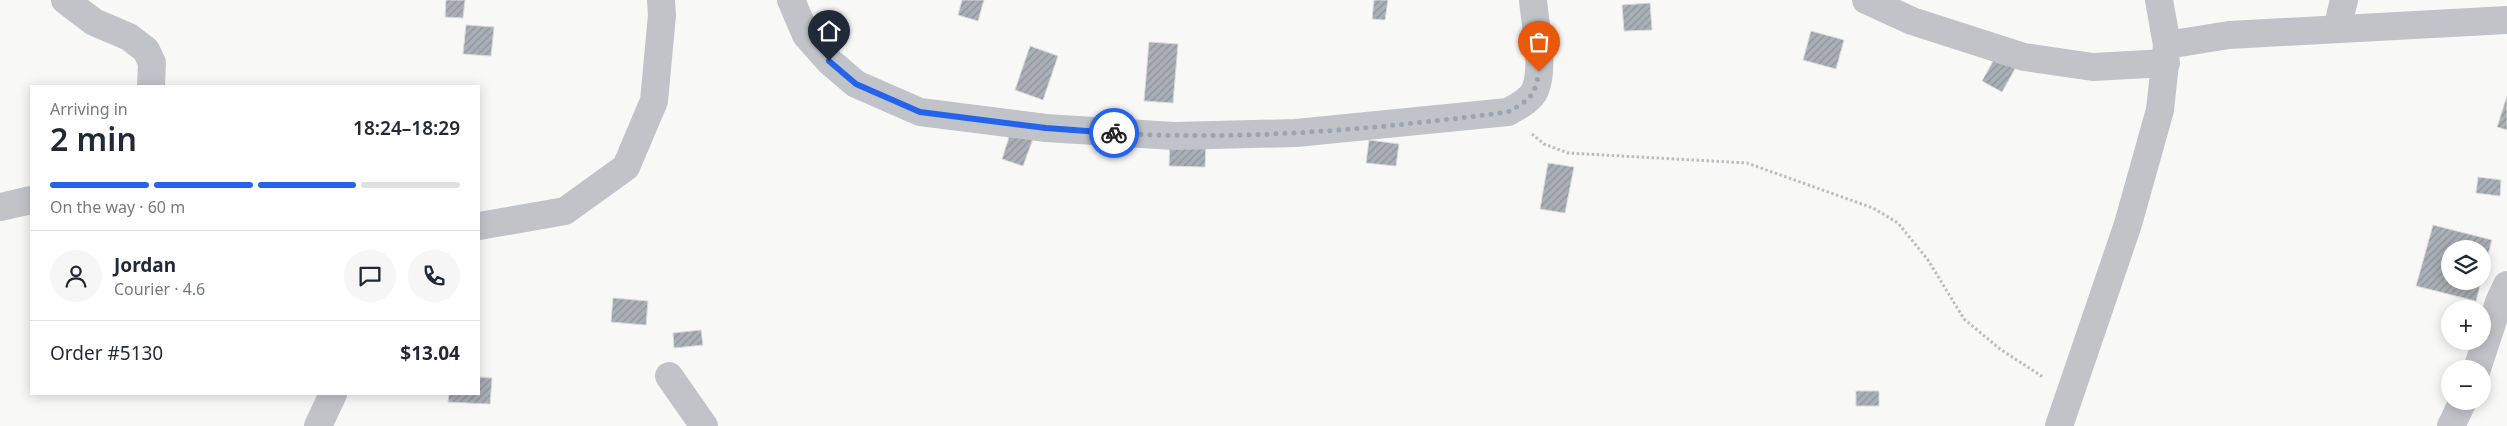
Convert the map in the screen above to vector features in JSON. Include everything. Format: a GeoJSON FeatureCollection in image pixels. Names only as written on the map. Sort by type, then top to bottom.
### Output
{"type":"FeatureCollection","features":[{"type":"Feature","properties":{"kind":"street"},"geometry":{"type":"LineString","coordinates":[[65,0],[94,22],[130,37],[146,50],[152,63],[151,85]]}},
{"type":"Feature","properties":{"kind":"street"},"geometry":{"type":"LineString","coordinates":[[480,226],[565,211],[626,167],[654,101],[662,15],[661,0]]}},
{"type":"Feature","properties":{"kind":"street"},"geometry":{"type":"LineString","coordinates":[[791,0],[806,36],[829,61],[856,84],[920,112],[1046,128],[1174,136],[1296,133],[1508,112],[1523,103],[1535,92],[1539,72],[1533,0]]}},
{"type":"Feature","properties":{"kind":"street"},"geometry":{"type":"LineString","coordinates":[[1866,0],[1912,21],[2024,57],[2093,67],[2167,54],[2229,36],[2507,20]]}},
{"type":"Feature","properties":{"kind":"street"},"geometry":{"type":"LineString","coordinates":[[2059,426],[2128,224],[2160,110],[2167,54],[2159,0]]}},
{"type":"Feature","properties":{"kind":"street"},"geometry":{"type":"LineString","coordinates":[[2337,29],[2344,0]]}},
{"type":"Feature","properties":{"kind":"street"},"geometry":{"type":"LineString","coordinates":[[0,207],[30,200]]}},
{"type":"Feature","properties":{"kind":"street"},"geometry":{"type":"LineString","coordinates":[[2480,360],[2498,302],[2507,285]]}},
{"type":"Feature","properties":{"kind":"street"},"geometry":{"type":"LineString","coordinates":[[669,376],[704,426]]}},
{"type":"Feature","properties":{"kind":"street"},"geometry":{"type":"LineString","coordinates":[[318,426],[332,395]]}},
{"type":"Feature","properties":{"kind":"street"},"geometry":{"type":"LineString","coordinates":[[2451,426],[2458,410]]}},
{"type":"Feature","properties":{"kind":"path"},"geometry":{"type":"LineString","coordinates":[[1508,112],[1544,144],[1555,150],[1577,153],[1748,163],[1873,208],[1898,222],[1928,260],[1964,319],[2000,349],[2069,394]]}},
{"type":"Feature","properties":{"kind":"building"},"geometry":{"type":"Polygon","coordinates":[[[446,0],[465,0],[463,18],[445,17],[446,0]]]}},
{"type":"Feature","properties":{"kind":"building"},"geometry":{"type":"Polygon","coordinates":[[[962,0],[984,0],[978,21],[958,15],[962,0]]]}},
{"type":"Feature","properties":{"kind":"building"},"geometry":{"type":"Polygon","coordinates":[[[1374,0],[1388,0],[1385,20],[1372,19],[1374,0]]]}},
{"type":"Feature","properties":{"kind":"building"},"geometry":{"type":"Polygon","coordinates":[[[1650,3],[1652,30],[1624,31],[1622,5],[1650,3]]]}},
{"type":"Feature","properties":{"kind":"building"},"geometry":{"type":"Polygon","coordinates":[[[466,25],[494,27],[491,56],[463,54],[466,25]]]}},
{"type":"Feature","properties":{"kind":"building"},"geometry":{"type":"Polygon","coordinates":[[[1811,31],[1844,40],[1836,69],[1803,60],[1811,31]]]}},
{"type":"Feature","properties":{"kind":"building"},"geometry":{"type":"Polygon","coordinates":[[[1149,42],[1178,44],[1173,103],[1144,101],[1149,42]]]}},
{"type":"Feature","properties":{"kind":"building"},"geometry":{"type":"Polygon","coordinates":[[[1030,46],[1058,56],[1043,100],[1015,90],[1030,46]]]}},
{"type":"Feature","properties":{"kind":"building"},"geometry":{"type":"Polygon","coordinates":[[[1996,56],[2016,67],[2002,92],[1982,81],[1996,56]]]}},
{"type":"Feature","properties":{"kind":"building"},"geometry":{"type":"Polygon","coordinates":[[[2507,96],[2507,130],[2497,127],[2507,96]]]}},
{"type":"Feature","properties":{"kind":"building"},"geometry":{"type":"Polygon","coordinates":[[[1011,131],[1033,139],[1023,166],[1002,159],[1011,131]]]}},
{"type":"Feature","properties":{"kind":"building"},"geometry":{"type":"Polygon","coordinates":[[[1170,140],[1206,141],[1205,167],[1169,166],[1170,140]]]}},
{"type":"Feature","properties":{"kind":"building"},"geometry":{"type":"Polygon","coordinates":[[[1369,140],[1399,144],[1396,166],[1366,163],[1369,140]]]}},
{"type":"Feature","properties":{"kind":"building"},"geometry":{"type":"Polygon","coordinates":[[[1548,163],[1574,167],[1565,213],[1540,209],[1548,163]]]}},
{"type":"Feature","properties":{"kind":"building"},"geometry":{"type":"Polygon","coordinates":[[[2478,177],[2501,180],[2500,196],[2476,193],[2478,177]]]}},
{"type":"Feature","properties":{"kind":"building"},"geometry":{"type":"Polygon","coordinates":[[[2433,225],[2492,240],[2491,244],[2491,240],[2441,240],[2441,290],[2479,290],[2476,300],[2416,286],[2433,225]]]}},
{"type":"Feature","properties":{"kind":"building"},"geometry":{"type":"Polygon","coordinates":[[[613,298],[648,301],[646,325],[611,322],[613,298]]]}},
{"type":"Feature","properties":{"kind":"building"},"geometry":{"type":"Polygon","coordinates":[[[701,330],[703,345],[674,348],[673,333],[701,330]]]}},
{"type":"Feature","properties":{"kind":"building"},"geometry":{"type":"Polygon","coordinates":[[[480,377],[492,378],[490,404],[448,402],[449,395],[480,395],[480,377]]]}},
{"type":"Feature","properties":{"kind":"building"},"geometry":{"type":"Polygon","coordinates":[[[1856,391],[1879,391],[1879,406],[1856,406],[1856,391]]]}},
{"type":"Feature","properties":{"kind":"way so far"},"geometry":{"type":"LineString","coordinates":[[1114,133],[1174,136],[1296,133],[1508,112],[1523,103],[1535,92],[1539,72]]}},
{"type":"Feature","properties":{"kind":"route"},"geometry":{"type":"LineString","coordinates":[[829,61],[856,84],[920,112],[1046,128],[1114,133]]}}]}
